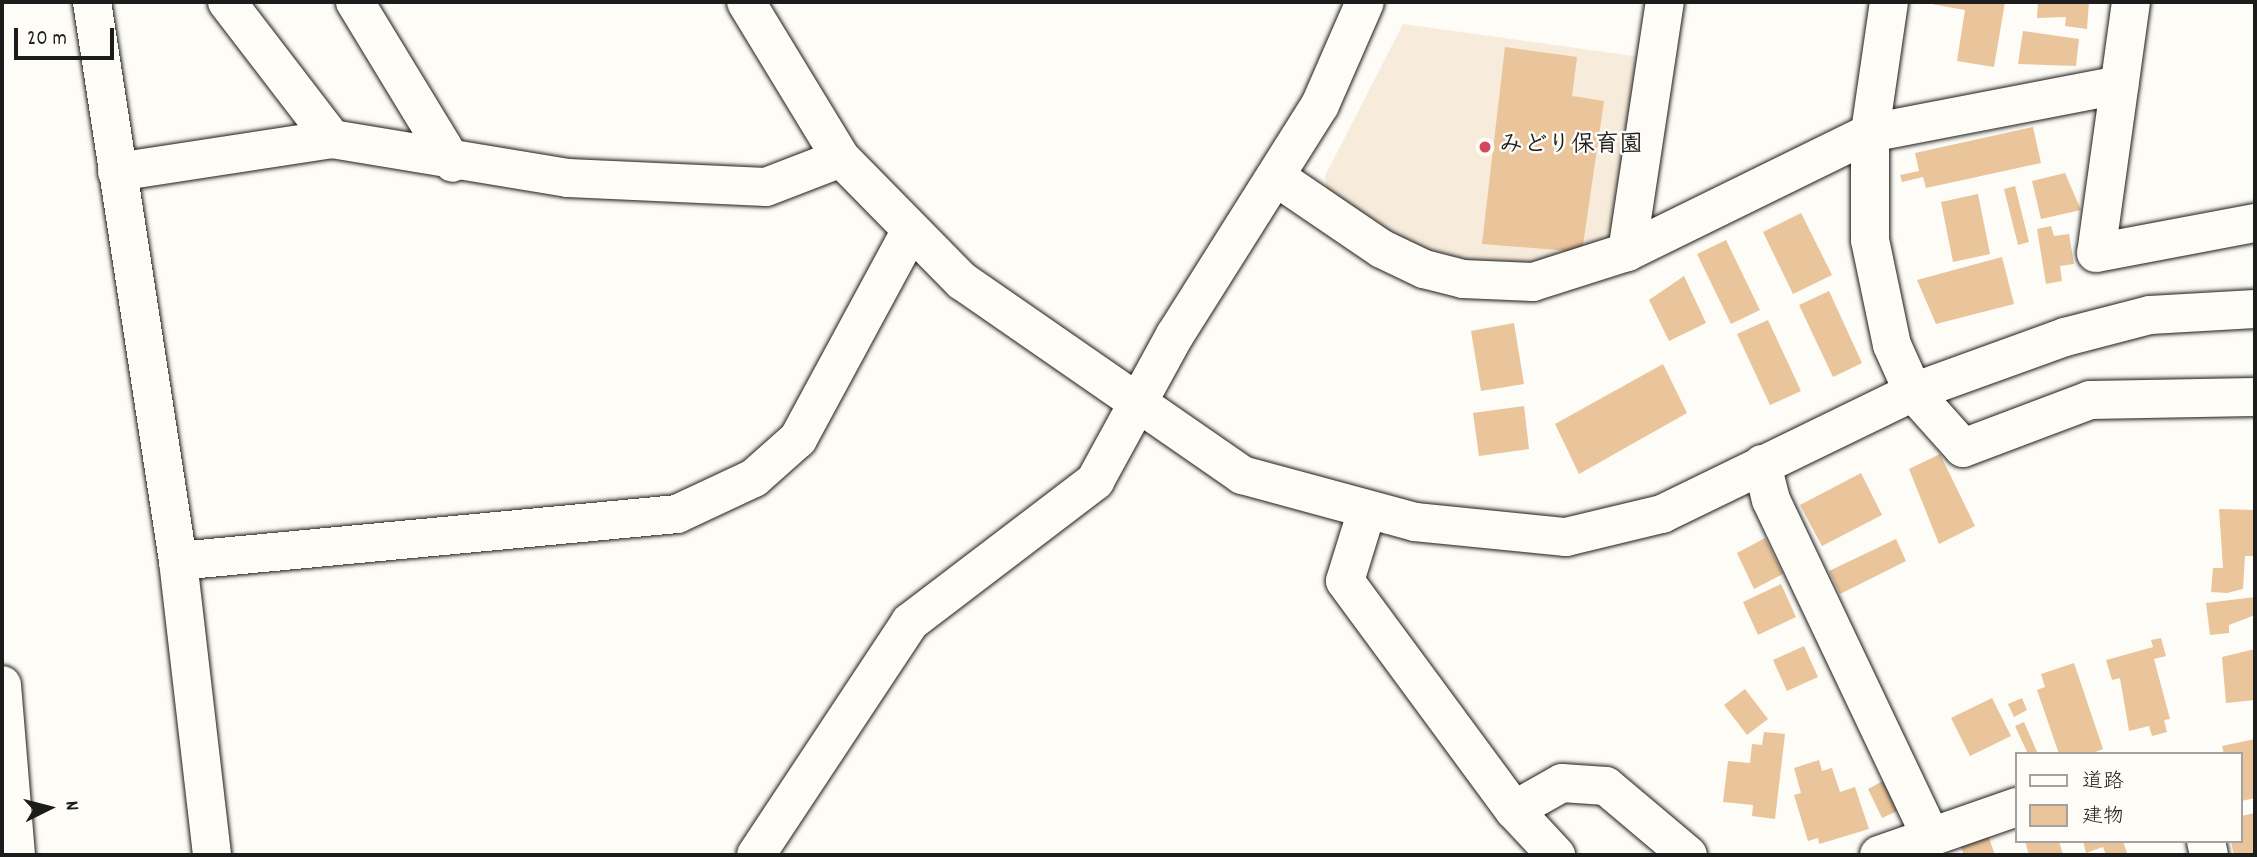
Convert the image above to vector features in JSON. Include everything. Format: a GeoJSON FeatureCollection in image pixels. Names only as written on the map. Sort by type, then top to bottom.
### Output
{"type":"FeatureCollection","features":[{"type":"Feature","properties":{"kind":"street"},"geometry":{"type":"LineString","coordinates":[[92,2],[178,561],[212,855]]}},
{"type":"Feature","properties":{"kind":"street"},"geometry":{"type":"LineString","coordinates":[[227,2],[332,139]]}},
{"type":"Feature","properties":{"kind":"street"},"geometry":{"type":"LineString","coordinates":[[355,2],[453,163]]}},
{"type":"Feature","properties":{"kind":"street"},"geometry":{"type":"LineString","coordinates":[[746,2],[841,158],[910,232],[962,281],[1139,401],[1242,475],[1367,510],[1476,532],[1566,537],[1662,514],[1913,392],[2065,337],[2138,318],[2255,309]]}},
{"type":"Feature","properties":{"kind":"street"},"geometry":{"type":"LineString","coordinates":[[756,855],[910,622],[1096,481],[1139,401],[1320,105],[1365,2]]}},
{"type":"Feature","properties":{"kind":"street"},"geometry":{"type":"LineString","coordinates":[[1627,252],[1665,2]]}},
{"type":"Feature","properties":{"kind":"street"},"geometry":{"type":"LineString","coordinates":[[1889,2],[1870,133],[1870,240],[1892,345],[1913,392],[1963,447],[2090,400],[2255,397]]}},
{"type":"Feature","properties":{"kind":"street"},"geometry":{"type":"LineString","coordinates":[[2132,2],[2096,253],[2255,223]]}},
{"type":"Feature","properties":{"kind":"street"},"geometry":{"type":"LineString","coordinates":[[1276,177],[1382,250],[1463,279],[1533,282],[1627,252],[1870,133],[2119,85]]}},
{"type":"Feature","properties":{"kind":"street"},"geometry":{"type":"LineString","coordinates":[[117,172],[332,139],[453,163],[568,178],[766,187],[841,158]]}},
{"type":"Feature","properties":{"kind":"street"},"geometry":{"type":"LineString","coordinates":[[178,561],[677,514],[754,478],[798,439],[910,232]]}},
{"type":"Feature","properties":{"kind":"street"},"geometry":{"type":"LineString","coordinates":[[1762,464],[1772,500],[1930,835]]}},
{"type":"Feature","properties":{"kind":"street"},"geometry":{"type":"LineString","coordinates":[[1367,510],[1345,582],[1514,810],[1556,855]]}},
{"type":"Feature","properties":{"kind":"street"},"geometry":{"type":"LineString","coordinates":[[2,685],[3,747],[16,855]]}},
{"type":"Feature","properties":{"kind":"street"},"geometry":{"type":"LineString","coordinates":[[1514,810],[1562,783],[1606,786],[1688,855]]}},
{"type":"Feature","properties":{"kind":"street"},"geometry":{"type":"LineString","coordinates":[[1879,855],[1930,835],[2016,807]]}},
{"type":"Feature","properties":{"kind":"shaded area","name":"みどり保育園"},"geometry":{"type":"Polygon","coordinates":[[[1403,24],[1641,57],[1612,240],[1542,265],[1484,267],[1404,245],[1327,193],[1325,176],[1403,24]]]}},
{"type":"Feature","properties":{"kind":"building"},"geometry":{"type":"Polygon","coordinates":[[[2005,2],[1994,67],[1957,61],[1965,10],[1926,3],[2005,2]]]}},
{"type":"Feature","properties":{"kind":"building"},"geometry":{"type":"Polygon","coordinates":[[[2038,2],[2089,2],[2087,29],[2065,26],[2066,17],[2037,18],[2038,2]]]}},
{"type":"Feature","properties":{"kind":"building"},"geometry":{"type":"Polygon","coordinates":[[[2023,31],[2079,39],[2076,66],[2018,64],[2023,31]]]}},
{"type":"Feature","properties":{"kind":"building"},"geometry":{"type":"Polygon","coordinates":[[[1505,47],[1577,57],[1572,96],[1604,101],[1582,252],[1482,244],[1505,47]]]}},
{"type":"Feature","properties":{"kind":"building"},"geometry":{"type":"Polygon","coordinates":[[[2033,127],[2041,163],[1926,188],[1923,177],[1902,182],[1900,175],[1919,171],[1915,153],[2033,127]]]}},
{"type":"Feature","properties":{"kind":"building"},"geometry":{"type":"Polygon","coordinates":[[[2065,173],[2081,210],[2041,219],[2032,181],[2065,173]]]}},
{"type":"Feature","properties":{"kind":"building"},"geometry":{"type":"Polygon","coordinates":[[[2015,186],[2029,242],[2018,245],[2004,189],[2015,186]]]}},
{"type":"Feature","properties":{"kind":"building"},"geometry":{"type":"Polygon","coordinates":[[[1978,194],[1990,254],[1953,262],[1941,202],[1978,194]]]}},
{"type":"Feature","properties":{"kind":"building"},"geometry":{"type":"Polygon","coordinates":[[[1801,213],[1832,275],[1793,294],[1763,232],[1801,213]]]}},
{"type":"Feature","properties":{"kind":"building"},"geometry":{"type":"Polygon","coordinates":[[[2051,226],[2054,236],[2069,234],[2074,264],[2060,266],[2062,281],[2046,284],[2037,229],[2051,226]]]}},
{"type":"Feature","properties":{"kind":"building"},"geometry":{"type":"Polygon","coordinates":[[[1726,240],[1760,310],[1731,324],[1697,254],[1726,240]]]}},
{"type":"Feature","properties":{"kind":"building"},"geometry":{"type":"Polygon","coordinates":[[[2002,257],[2014,304],[1936,324],[1917,280],[2002,257]]]}},
{"type":"Feature","properties":{"kind":"building"},"geometry":{"type":"Polygon","coordinates":[[[1684,276],[1706,323],[1669,341],[1649,300],[1684,276]]]}},
{"type":"Feature","properties":{"kind":"building"},"geometry":{"type":"Polygon","coordinates":[[[1829,291],[1862,363],[1833,377],[1799,305],[1829,291]]]}},
{"type":"Feature","properties":{"kind":"building"},"geometry":{"type":"Polygon","coordinates":[[[1768,320],[1801,391],[1770,405],[1737,334],[1768,320]]]}},
{"type":"Feature","properties":{"kind":"building"},"geometry":{"type":"Polygon","coordinates":[[[1514,323],[1524,384],[1481,391],[1471,331],[1514,323]]]}},
{"type":"Feature","properties":{"kind":"building"},"geometry":{"type":"Polygon","coordinates":[[[1663,364],[1687,413],[1579,474],[1555,424],[1663,364]]]}},
{"type":"Feature","properties":{"kind":"building"},"geometry":{"type":"Polygon","coordinates":[[[1524,406],[1529,449],[1479,456],[1473,413],[1524,406]]]}},
{"type":"Feature","properties":{"kind":"building"},"geometry":{"type":"Polygon","coordinates":[[[1940,454],[1975,526],[1939,544],[1909,469],[1940,454]]]}},
{"type":"Feature","properties":{"kind":"building"},"geometry":{"type":"Polygon","coordinates":[[[1861,473],[1882,515],[1822,546],[1800,505],[1861,473]]]}},
{"type":"Feature","properties":{"kind":"building"},"geometry":{"type":"Polygon","coordinates":[[[2219,509],[2255,510],[2255,556],[2245,556],[2243,589],[2227,593],[2211,592],[2213,568],[2223,568],[2219,509]]]}},
{"type":"Feature","properties":{"kind":"building"},"geometry":{"type":"Polygon","coordinates":[[[1765,538],[1783,574],[1754,589],[1737,553],[1765,538]]]}},
{"type":"Feature","properties":{"kind":"building"},"geometry":{"type":"Polygon","coordinates":[[[1896,539],[1906,561],[1840,594],[1829,571],[1896,539]]]}},
{"type":"Feature","properties":{"kind":"building"},"geometry":{"type":"Polygon","coordinates":[[[1781,584],[1796,617],[1758,635],[1743,602],[1781,584]]]}},
{"type":"Feature","properties":{"kind":"building"},"geometry":{"type":"Polygon","coordinates":[[[2255,597],[2255,615],[2229,625],[2229,633],[2210,635],[2206,603],[2255,597]]]}},
{"type":"Feature","properties":{"kind":"building"},"geometry":{"type":"Polygon","coordinates":[[[2161,638],[2166,656],[2154,659],[2170,719],[2164,720],[2167,732],[2152,736],[2149,726],[2129,731],[2120,678],[2112,680],[2106,660],[2153,647],[2151,640],[2161,638]]]}},
{"type":"Feature","properties":{"kind":"building"},"geometry":{"type":"Polygon","coordinates":[[[1804,646],[1818,677],[1787,691],[1773,660],[1804,646]]]}},
{"type":"Feature","properties":{"kind":"building"},"geometry":{"type":"Polygon","coordinates":[[[2255,649],[2255,700],[2226,703],[2222,657],[2255,649]]]}},
{"type":"Feature","properties":{"kind":"building"},"geometry":{"type":"Polygon","coordinates":[[[2074,663],[2103,749],[2095,752],[2058,752],[2037,690],[2045,687],[2041,674],[2074,663]]]}},
{"type":"Feature","properties":{"kind":"building"},"geometry":{"type":"Polygon","coordinates":[[[1745,689],[1768,719],[1747,735],[1724,705],[1745,689]]]}},
{"type":"Feature","properties":{"kind":"building"},"geometry":{"type":"Polygon","coordinates":[[[1992,698],[2011,736],[1970,756],[1951,718],[1992,698]]]}},
{"type":"Feature","properties":{"kind":"building"},"geometry":{"type":"Polygon","coordinates":[[[2022,698],[2027,710],[2014,717],[2008,704],[2022,698]]]}},
{"type":"Feature","properties":{"kind":"building"},"geometry":{"type":"Polygon","coordinates":[[[2024,722],[2037,752],[2027,752],[2015,726],[2024,722]]]}},
{"type":"Feature","properties":{"kind":"building"},"geometry":{"type":"Polygon","coordinates":[[[1764,732],[1785,734],[1775,819],[1752,816],[1753,805],[1723,802],[1728,761],[1750,763],[1752,744],[1762,745],[1764,732]]]}},
{"type":"Feature","properties":{"kind":"building"},"geometry":{"type":"Polygon","coordinates":[[[2255,739],[2255,798],[2243,801],[2243,752],[2224,752],[2222,746],[2255,739]]]}},
{"type":"Feature","properties":{"kind":"building"},"geometry":{"type":"Polygon","coordinates":[[[1819,760],[1822,771],[1832,768],[1840,792],[1855,787],[1869,829],[1819,844],[1818,838],[1808,841],[1794,795],[1801,793],[1794,768],[1819,760]]]}},
{"type":"Feature","properties":{"kind":"building"},"geometry":{"type":"Polygon","coordinates":[[[1883,781],[1897,811],[1882,818],[1868,789],[1883,781]]]}},
{"type":"Feature","properties":{"kind":"building"},"geometry":{"type":"Polygon","coordinates":[[[2255,813],[2255,855],[2234,855],[2231,843],[2243,843],[2243,816],[2255,813]]]}},
{"type":"Feature","properties":{"kind":"building"},"geometry":{"type":"Polygon","coordinates":[[[1988,835],[1995,855],[1964,855],[1960,845],[1988,835]]]}},
{"type":"Feature","properties":{"kind":"building"},"geometry":{"type":"Polygon","coordinates":[[[2026,843],[2060,843],[2063,855],[2029,855],[2026,843]]]}},
{"type":"Feature","properties":{"kind":"building"},"geometry":{"type":"Polygon","coordinates":[[[2084,843],[2124,843],[2127,853],[2106,855],[2103,847],[2086,853],[2084,843]]]}},
{"type":"Feature","properties":{"kind":"place","name":"みどり保育園"},"geometry":{"type":"Point","coordinates":[1485,147]}}]}
